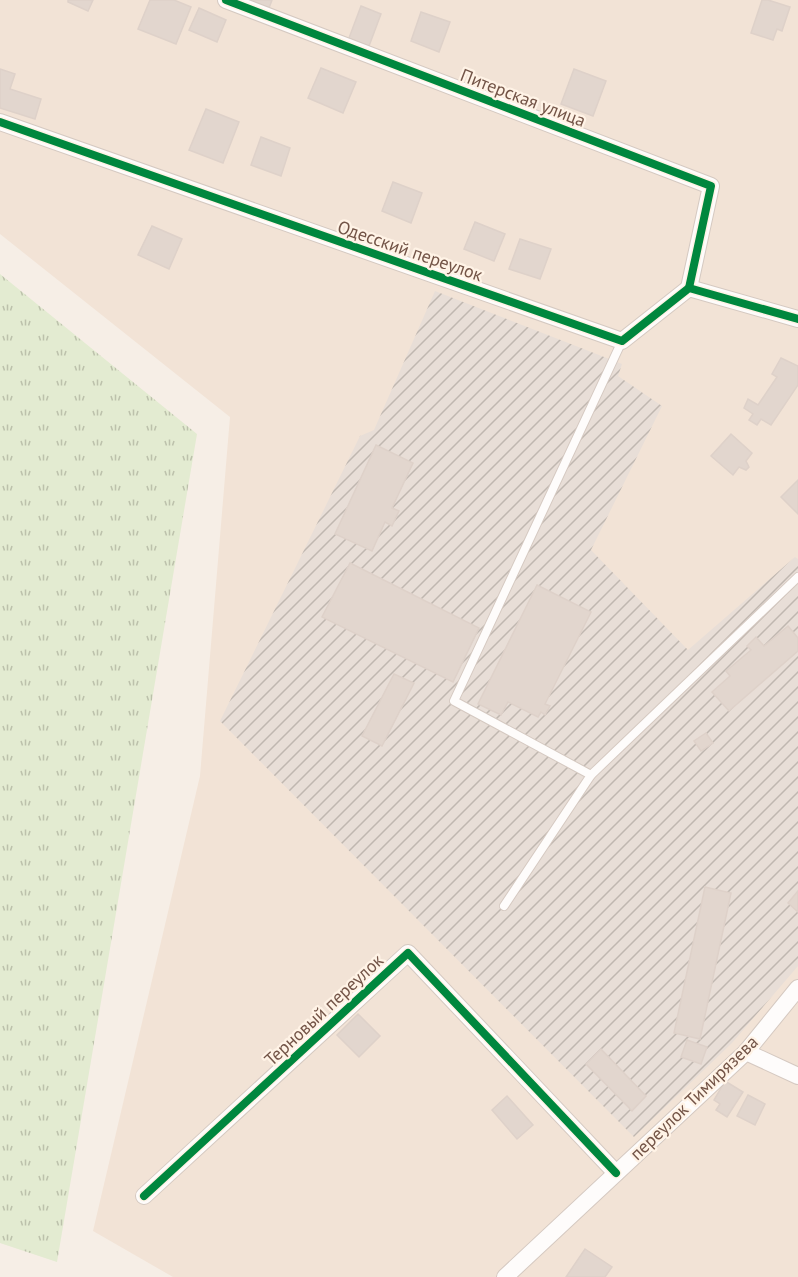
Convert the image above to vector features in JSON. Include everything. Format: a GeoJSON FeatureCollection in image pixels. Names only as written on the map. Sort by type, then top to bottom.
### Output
{"type":"FeatureCollection","features":[{"type":"Feature","properties":{"kind":"street","name":"Питерская улица"},"geometry":{"type":"LineString","coordinates":[[226,0],[711,186],[689,288]]}},
{"type":"Feature","properties":{"kind":"street","name":"Одесский переулок"},"geometry":{"type":"LineString","coordinates":[[0,122],[622,341]]}},
{"type":"Feature","properties":{"kind":"street"},"geometry":{"type":"LineString","coordinates":[[622,341],[689,288],[798,319]]}},
{"type":"Feature","properties":{"kind":"street","name":"Терновый переулок"},"geometry":{"type":"LineString","coordinates":[[144,1196],[408,953],[616,1173]]}},
{"type":"Feature","properties":{"kind":"street","name":"переулок Тимирязева"},"geometry":{"type":"LineString","coordinates":[[505,1277],[746,1052],[798,988]]}},
{"type":"Feature","properties":{"kind":"street"},"geometry":{"type":"LineString","coordinates":[[746,1052],[798,1076]]}},
{"type":"Feature","properties":{"kind":"lane"},"geometry":{"type":"LineString","coordinates":[[591,775],[454,701],[622,341]]}},
{"type":"Feature","properties":{"kind":"lane"},"geometry":{"type":"LineString","coordinates":[[504,906],[591,775],[798,577]]}},
{"type":"Feature","properties":{"kind":"shaded area"},"geometry":{"type":"Polygon","coordinates":[[[0,0],[798,0],[798,1277],[173,1277],[93,1231],[200,776],[230,417],[0,234],[0,0]]]}},
{"type":"Feature","properties":{"kind":"shaded area"},"geometry":{"type":"Polygon","coordinates":[[[435,291],[622,364],[618,376],[662,406],[591,550],[688,650],[795,557],[798,559],[798,966],[732,1043],[634,1137],[220,721],[360,436],[374,430],[435,291]]]}},
{"type":"Feature","properties":{"kind":"green space"},"geometry":{"type":"Polygon","coordinates":[[[0,274],[197,434],[57,1262],[0,1243],[0,274]]]}},
{"type":"Feature","properties":{"kind":"building"},"geometry":{"type":"Polygon","coordinates":[[[68,0],[93,0],[88,11],[68,0]]]}},
{"type":"Feature","properties":{"kind":"building"},"geometry":{"type":"Polygon","coordinates":[[[150,0],[174,0],[191,7],[176,44],[138,29],[150,0]]]}},
{"type":"Feature","properties":{"kind":"building"},"geometry":{"type":"Polygon","coordinates":[[[248,0],[272,0],[269,8],[248,0]]]}},
{"type":"Feature","properties":{"kind":"building"},"geometry":{"type":"Polygon","coordinates":[[[762,0],[790,7],[782,31],[777,29],[773,40],[751,33],[762,0]]]}},
{"type":"Feature","properties":{"kind":"building"},"geometry":{"type":"Polygon","coordinates":[[[361,6],[381,14],[369,46],[349,38],[361,6]]]}},
{"type":"Feature","properties":{"kind":"building"},"geometry":{"type":"Polygon","coordinates":[[[199,8],[226,20],[217,42],[189,30],[199,8]]]}},
{"type":"Feature","properties":{"kind":"building"},"geometry":{"type":"Polygon","coordinates":[[[421,12],[450,22],[439,52],[411,41],[421,12]]]}},
{"type":"Feature","properties":{"kind":"building"},"geometry":{"type":"Polygon","coordinates":[[[321,68],[356,82],[343,113],[308,98],[321,68]]]}},
{"type":"Feature","properties":{"kind":"building"},"geometry":{"type":"Polygon","coordinates":[[[0,69],[15,74],[10,89],[41,99],[35,119],[0,108],[0,69]]]}},
{"type":"Feature","properties":{"kind":"building"},"geometry":{"type":"Polygon","coordinates":[[[574,69],[606,81],[593,116],[561,104],[574,69]]]}},
{"type":"Feature","properties":{"kind":"building"},"geometry":{"type":"Polygon","coordinates":[[[206,109],[239,122],[223,163],[189,150],[206,109]]]}},
{"type":"Feature","properties":{"kind":"building"},"geometry":{"type":"Polygon","coordinates":[[[261,137],[290,148],[281,176],[251,165],[261,137]]]}},
{"type":"Feature","properties":{"kind":"building"},"geometry":{"type":"Polygon","coordinates":[[[393,182],[422,193],[411,223],[382,211],[393,182]]]}},
{"type":"Feature","properties":{"kind":"building"},"geometry":{"type":"Polygon","coordinates":[[[475,222],[505,234],[494,261],[464,249],[475,222]]]}},
{"type":"Feature","properties":{"kind":"building"},"geometry":{"type":"Polygon","coordinates":[[[152,226],[182,239],[169,269],[138,255],[152,226]]]}},
{"type":"Feature","properties":{"kind":"building"},"geometry":{"type":"Polygon","coordinates":[[[520,239],[551,249],[540,279],[509,269],[520,239]]]}},
{"type":"Feature","properties":{"kind":"building"},"geometry":{"type":"Polygon","coordinates":[[[781,358],[798,366],[798,385],[771,425],[761,419],[757,425],[749,420],[753,414],[744,408],[748,399],[758,405],[777,377],[772,374],[781,358]]]}},
{"type":"Feature","properties":{"kind":"building"},"geometry":{"type":"Polygon","coordinates":[[[731,434],[752,453],[746,461],[749,467],[746,470],[739,467],[733,475],[711,456],[731,434]]]}},
{"type":"Feature","properties":{"kind":"building"},"geometry":{"type":"Polygon","coordinates":[[[376,445],[413,463],[392,508],[399,511],[392,526],[385,522],[372,551],[335,534],[376,445]]]}},
{"type":"Feature","properties":{"kind":"building"},"geometry":{"type":"Polygon","coordinates":[[[798,480],[798,514],[781,497],[798,480]]]}},
{"type":"Feature","properties":{"kind":"building"},"geometry":{"type":"Polygon","coordinates":[[[350,563],[479,628],[453,682],[322,617],[350,563]]]}},
{"type":"Feature","properties":{"kind":"building"},"geometry":{"type":"Polygon","coordinates":[[[537,585],[591,612],[545,704],[550,706],[545,715],[541,712],[538,717],[508,702],[501,715],[478,704],[537,585]]]}},
{"type":"Feature","properties":{"kind":"building"},"geometry":{"type":"Polygon","coordinates":[[[788,626],[798,638],[798,651],[729,711],[712,692],[730,676],[726,671],[751,650],[747,646],[756,637],[764,646],[788,626]]]}},
{"type":"Feature","properties":{"kind":"building"},"geometry":{"type":"Polygon","coordinates":[[[394,674],[414,683],[382,746],[362,736],[394,674]]]}},
{"type":"Feature","properties":{"kind":"building"},"geometry":{"type":"Polygon","coordinates":[[[706,733],[713,743],[701,751],[694,741],[706,733]]]}},
{"type":"Feature","properties":{"kind":"building"},"geometry":{"type":"Polygon","coordinates":[[[705,887],[731,893],[700,1039],[674,1033],[705,887]]]}},
{"type":"Feature","properties":{"kind":"building"},"geometry":{"type":"Polygon","coordinates":[[[798,891],[798,912],[788,903],[798,891]]]}},
{"type":"Feature","properties":{"kind":"building"},"geometry":{"type":"Polygon","coordinates":[[[358,1014],[380,1036],[359,1057],[337,1035],[358,1014]]]}},
{"type":"Feature","properties":{"kind":"building"},"geometry":{"type":"Polygon","coordinates":[[[687,1040],[707,1047],[701,1064],[681,1057],[687,1040]]]}},
{"type":"Feature","properties":{"kind":"building"},"geometry":{"type":"Polygon","coordinates":[[[601,1049],[646,1096],[632,1111],[586,1064],[601,1049]]]}},
{"type":"Feature","properties":{"kind":"building"},"geometry":{"type":"Polygon","coordinates":[[[725,1081],[743,1092],[727,1117],[716,1110],[720,1104],[714,1100],[725,1081]]]}},
{"type":"Feature","properties":{"kind":"building"},"geometry":{"type":"Polygon","coordinates":[[[748,1095],[765,1104],[755,1125],[737,1116],[748,1095]]]}},
{"type":"Feature","properties":{"kind":"building"},"geometry":{"type":"Polygon","coordinates":[[[507,1096],[533,1125],[517,1139],[492,1110],[507,1096]]]}},
{"type":"Feature","properties":{"kind":"building"},"geometry":{"type":"Polygon","coordinates":[[[585,1249],[612,1267],[605,1277],[566,1277],[585,1249]]]}},
{"type":"Feature","properties":{"kind":"cycle path"},"geometry":{"type":"LineString","coordinates":[[226,0],[711,186],[689,288]]}},
{"type":"Feature","properties":{"kind":"cycle path"},"geometry":{"type":"LineString","coordinates":[[0,122],[622,341],[689,288],[798,319]]}},
{"type":"Feature","properties":{"kind":"cycle path"},"geometry":{"type":"LineString","coordinates":[[144,1196],[408,953],[616,1173]]}}]}
